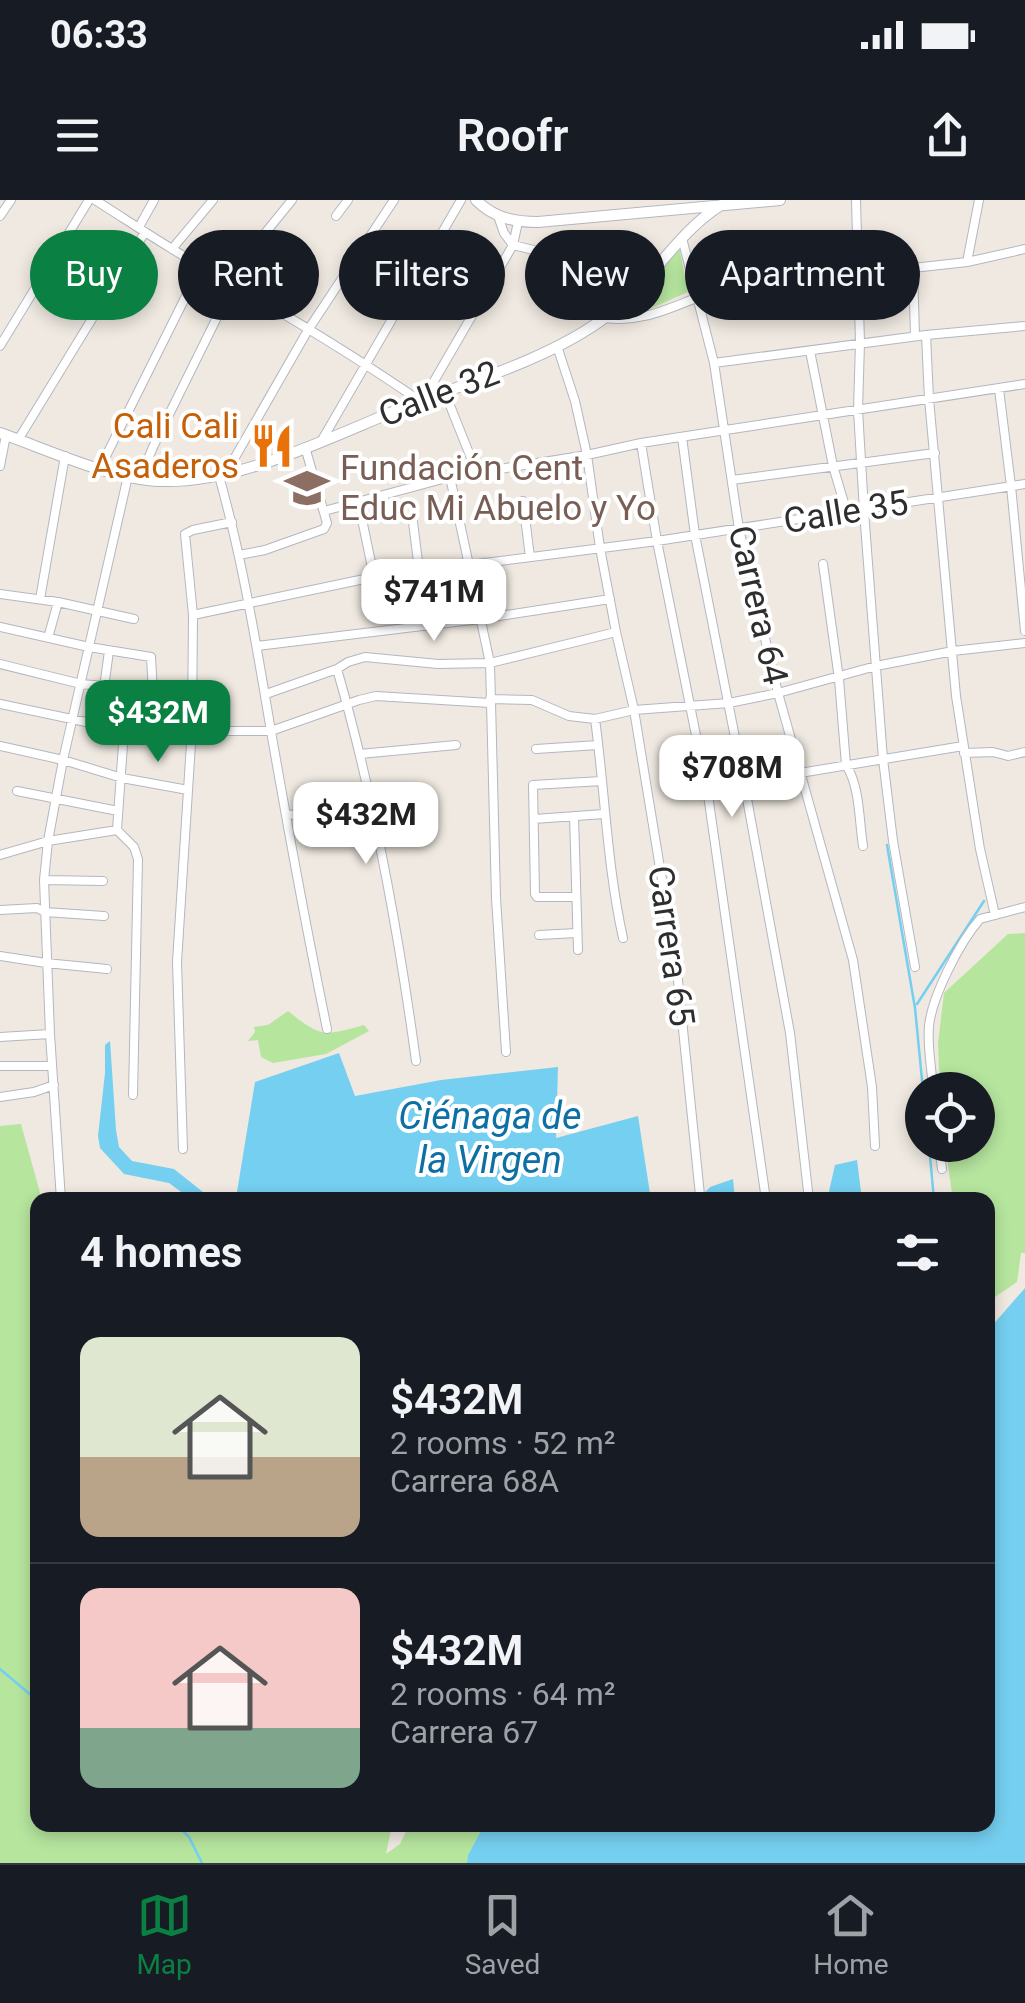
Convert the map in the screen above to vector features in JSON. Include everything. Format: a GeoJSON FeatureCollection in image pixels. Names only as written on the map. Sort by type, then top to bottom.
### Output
{"type":"FeatureCollection","features":[{"type":"Feature","properties":{"kind":"street"},"geometry":{"type":"LineString","coordinates":[[0,216],[11,200]]}},
{"type":"Feature","properties":{"kind":"street"},"geometry":{"type":"LineString","coordinates":[[0,346],[92,200],[142,230],[154,200]]}},
{"type":"Feature","properties":{"kind":"street"},"geometry":{"type":"LineString","coordinates":[[172,249],[213,200]]}},
{"type":"Feature","properties":{"kind":"street"},"geometry":{"type":"LineString","coordinates":[[269,230],[292,200]]}},
{"type":"Feature","properties":{"kind":"street"},"geometry":{"type":"LineString","coordinates":[[336,216],[348,200]]}},
{"type":"Feature","properties":{"kind":"street"},"geometry":{"type":"LineString","coordinates":[[326,1029],[222,474],[308,330],[394,200]]}},
{"type":"Feature","properties":{"kind":"street"},"geometry":{"type":"LineString","coordinates":[[322,440],[461,200]]}},
{"type":"Feature","properties":{"kind":"street"},"geometry":{"type":"LineString","coordinates":[[476,200],[501,217],[518,222],[680,204],[780,200]]}},
{"type":"Feature","properties":{"kind":"street"},"geometry":{"type":"LineString","coordinates":[[856,200],[856,230]]}},
{"type":"Feature","properties":{"kind":"street"},"geometry":{"type":"LineString","coordinates":[[967,262],[979,200]]}},
{"type":"Feature","properties":{"kind":"street"},"geometry":{"type":"LineString","coordinates":[[665,258],[694,224],[729,203]]}},
{"type":"Feature","properties":{"kind":"street"},"geometry":{"type":"LineString","coordinates":[[501,217],[504,232],[514,244],[525,247]]}},
{"type":"Feature","properties":{"kind":"street"},"geometry":{"type":"LineString","coordinates":[[292,320],[421,401],[514,244],[518,222]]}},
{"type":"Feature","properties":{"kind":"street","name":"Carrera 64"},"geometry":{"type":"LineString","coordinates":[[682,238],[685,248]]}},
{"type":"Feature","properties":{"kind":"street"},"geometry":{"type":"LineString","coordinates":[[158,240],[178,253]]}},
{"type":"Feature","properties":{"kind":"street"},"geometry":{"type":"LineString","coordinates":[[920,267],[1025,249]]}},
{"type":"Feature","properties":{"kind":"street"},"geometry":{"type":"LineString","coordinates":[[100,468],[178,312]]}},
{"type":"Feature","properties":{"kind":"street"},"geometry":{"type":"LineString","coordinates":[[18,440],[89,320]]}},
{"type":"Feature","properties":{"kind":"street"},"geometry":{"type":"LineString","coordinates":[[61,1192],[46,963],[44,880],[48,841],[97,611],[134,478],[212,320]]}},
{"type":"Feature","properties":{"kind":"street","name":"Calle 32"},"geometry":{"type":"LineString","coordinates":[[3,435],[134,478],[187,480],[222,474],[267,462],[445,392],[557,346],[602,320]]}},
{"type":"Feature","properties":{"kind":"street","name":"Carrera 64"},"geometry":{"type":"LineString","coordinates":[[704,320],[739,529],[778,692],[853,960],[872,1087],[875,1146]]}},
{"type":"Feature","properties":{"kind":"street"},"geometry":{"type":"LineString","coordinates":[[859,320],[858,410],[883,759],[915,967]]}},
{"type":"Feature","properties":{"kind":"street"},"geometry":{"type":"LineString","coordinates":[[915,320],[915,336]]}},
{"type":"Feature","properties":{"kind":"street"},"geometry":{"type":"LineString","coordinates":[[714,363],[915,336],[1025,326]]}},
{"type":"Feature","properties":{"kind":"street"},"geometry":{"type":"LineString","coordinates":[[926,335],[964,749],[994,915]]}},
{"type":"Feature","properties":{"kind":"street","name":"Carrera 65"},"geometry":{"type":"LineString","coordinates":[[557,346],[575,400],[587,455],[600,548],[634,710],[678,971],[700,1192]]}},
{"type":"Feature","properties":{"kind":"street"},"geometry":{"type":"LineString","coordinates":[[810,351],[846,513]]}},
{"type":"Feature","properties":{"kind":"street"},"geometry":{"type":"LineString","coordinates":[[324,510],[450,477],[641,443],[1025,384]]}},
{"type":"Feature","properties":{"kind":"street"},"geometry":{"type":"LineString","coordinates":[[998,389],[1025,631]]}},
{"type":"Feature","properties":{"kind":"street"},"geometry":{"type":"LineString","coordinates":[[445,392],[477,473]]}},
{"type":"Feature","properties":{"kind":"street"},"geometry":{"type":"LineString","coordinates":[[0,466],[3,435]]}},
{"type":"Feature","properties":{"kind":"street"},"geometry":{"type":"LineString","coordinates":[[682,437],[696,535],[790,1033],[808,1192]]}},
{"type":"Feature","properties":{"kind":"street"},"geometry":{"type":"LineString","coordinates":[[641,443],[656,541],[708,794],[765,1192]]}},
{"type":"Feature","properties":{"kind":"street"},"geometry":{"type":"LineString","coordinates":[[239,555],[324,529],[328,523],[304,447]]}},
{"type":"Feature","properties":{"kind":"street"},"geometry":{"type":"LineString","coordinates":[[732,480],[935,453]]}},
{"type":"Feature","properties":{"kind":"street"},"geometry":{"type":"LineString","coordinates":[[40,599],[65,456]]}},
{"type":"Feature","properties":{"kind":"street"},"geometry":{"type":"LineString","coordinates":[[450,477],[490,663],[496,898],[506,1052]]}},
{"type":"Feature","properties":{"kind":"street","name":"Calle 35"},"geometry":{"type":"LineString","coordinates":[[192,615],[374,577],[656,541],[1025,484]]}},
{"type":"Feature","properties":{"kind":"street"},"geometry":{"type":"LineString","coordinates":[[358,500],[374,577]]}},
{"type":"Feature","properties":{"kind":"street"},"geometry":{"type":"LineString","coordinates":[[523,501],[530,556]]}},
{"type":"Feature","properties":{"kind":"street"},"geometry":{"type":"LineString","coordinates":[[183,1149],[177,962],[192,728],[192,615],[185,534],[232,522]]}},
{"type":"Feature","properties":{"kind":"street"},"geometry":{"type":"LineString","coordinates":[[413,522],[426,626]]}},
{"type":"Feature","properties":{"kind":"street"},"geometry":{"type":"LineString","coordinates":[[823,564],[846,764],[854,784],[863,846]]}},
{"type":"Feature","properties":{"kind":"street"},"geometry":{"type":"LineString","coordinates":[[0,594],[134,619]]}},
{"type":"Feature","properties":{"kind":"street"},"geometry":{"type":"LineString","coordinates":[[257,646],[480,619],[610,598]]}},
{"type":"Feature","properties":{"kind":"street"},"geometry":{"type":"LineString","coordinates":[[48,638],[58,602]]}},
{"type":"Feature","properties":{"kind":"street"},"geometry":{"type":"LineString","coordinates":[[0,627],[151,657],[152,693]]}},
{"type":"Feature","properties":{"kind":"street"},"geometry":{"type":"LineString","coordinates":[[266,694],[366,658],[438,664],[490,663],[616,632]]}},
{"type":"Feature","properties":{"kind":"street"},"geometry":{"type":"LineString","coordinates":[[0,704],[124,730],[271,731],[376,696],[532,700],[569,716],[594,719],[634,710],[729,703],[876,666],[1025,642]]}},
{"type":"Feature","properties":{"kind":"street"},"geometry":{"type":"LineString","coordinates":[[99,724],[108,651]]}},
{"type":"Feature","properties":{"kind":"street"},"geometry":{"type":"LineString","coordinates":[[0,664],[126,691],[152,693],[191,686]]}},
{"type":"Feature","properties":{"kind":"street"},"geometry":{"type":"LineString","coordinates":[[338,669],[378,830],[416,1061]]}},
{"type":"Feature","properties":{"kind":"street"},"geometry":{"type":"LineString","coordinates":[[594,719],[622,938]]}},
{"type":"Feature","properties":{"kind":"street"},"geometry":{"type":"LineString","coordinates":[[124,730],[118,830],[137,852],[133,1095]]}},
{"type":"Feature","properties":{"kind":"street"},"geometry":{"type":"LineString","coordinates":[[360,754],[456,745]]}},
{"type":"Feature","properties":{"kind":"street"},"geometry":{"type":"LineString","coordinates":[[536,749],[598,745]]}},
{"type":"Feature","properties":{"kind":"street"},"geometry":{"type":"LineString","coordinates":[[0,746],[122,778],[188,790]]}},
{"type":"Feature","properties":{"kind":"street"},"geometry":{"type":"LineString","coordinates":[[708,794],[883,759],[964,749],[1008,756],[1025,752]]}},
{"type":"Feature","properties":{"kind":"street"},"geometry":{"type":"LineString","coordinates":[[575,897],[534,894],[533,785],[602,781]]}},
{"type":"Feature","properties":{"kind":"street"},"geometry":{"type":"LineString","coordinates":[[18,791],[118,811]]}},
{"type":"Feature","properties":{"kind":"street"},"geometry":{"type":"LineString","coordinates":[[286,815],[345,812]]}},
{"type":"Feature","properties":{"kind":"street"},"geometry":{"type":"LineString","coordinates":[[534,819],[604,814]]}},
{"type":"Feature","properties":{"kind":"street"},"geometry":{"type":"LineString","coordinates":[[574,816],[578,950]]}},
{"type":"Feature","properties":{"kind":"street"},"geometry":{"type":"LineString","coordinates":[[0,855],[48,841],[118,830]]}},
{"type":"Feature","properties":{"kind":"street"},"geometry":{"type":"LineString","coordinates":[[44,880],[103,881]]}},
{"type":"Feature","properties":{"kind":"street"},"geometry":{"type":"LineString","coordinates":[[932,1072],[931,1014],[975,924],[980,919],[1025,907]]}},
{"type":"Feature","properties":{"kind":"street"},"geometry":{"type":"LineString","coordinates":[[0,910],[37,908],[104,916]]}},
{"type":"Feature","properties":{"kind":"street"},"geometry":{"type":"LineString","coordinates":[[539,934],[576,932]]}},
{"type":"Feature","properties":{"kind":"street"},"geometry":{"type":"LineString","coordinates":[[0,956],[107,969]]}},
{"type":"Feature","properties":{"kind":"street"},"geometry":{"type":"LineString","coordinates":[[0,1037],[50,1034]]}},
{"type":"Feature","properties":{"kind":"street"},"geometry":{"type":"LineString","coordinates":[[0,1066],[52,1066]]}},
{"type":"Feature","properties":{"kind":"street"},"geometry":{"type":"LineString","coordinates":[[0,1097],[54,1085]]}},
{"type":"Feature","properties":{"kind":"street"},"geometry":{"type":"LineString","coordinates":[[941,1162],[942,1169]]}},
{"type":"Feature","properties":{"kind":"green space"},"geometry":{"type":"Polygon","coordinates":[[[679,247],[685,293],[665,302],[665,263],[679,247]]]}},
{"type":"Feature","properties":{"kind":"green space"},"geometry":{"type":"Polygon","coordinates":[[[1025,933],[1025,1253],[1021,1253],[1017,1282],[995,1297],[995,1192],[952,1192],[947,1162],[995,1162],[995,1072],[939,1072],[944,993],[1008,934],[1025,933]]]}},
{"type":"Feature","properties":{"kind":"green space"},"geometry":{"type":"Polygon","coordinates":[[[288,1011],[323,1032],[364,1025],[369,1031],[326,1054],[273,1063],[261,1057],[258,1040],[248,1041],[254,1027],[268,1025],[288,1011]]]}},
{"type":"Feature","properties":{"kind":"green space"},"geometry":{"type":"Polygon","coordinates":[[[21,1124],[40,1192],[30,1192],[30,1832],[391,1832],[386,1854],[400,1844],[406,1832],[480,1832],[467,1863],[0,1863],[0,1126],[21,1124]]]}},
{"type":"Feature","properties":{"kind":"water"},"geometry":{"type":"Polygon","coordinates":[[[110,1041],[119,1147],[132,1161],[174,1169],[203,1192],[181,1192],[169,1183],[124,1174],[100,1148],[105,1045],[110,1041]]]}},
{"type":"Feature","properties":{"kind":"water","name":"Ciénaga de la Virgen"},"geometry":{"type":"Polygon","coordinates":[[[339,1053],[355,1096],[441,1080],[558,1067],[556,1138],[638,1116],[650,1192],[237,1192],[255,1082],[339,1053]]]}},
{"type":"Feature","properties":{"kind":"water"},"geometry":{"type":"Polygon","coordinates":[[[857,1160],[861,1192],[829,1192],[835,1165],[857,1160]]]}},
{"type":"Feature","properties":{"kind":"water"},"geometry":{"type":"Polygon","coordinates":[[[733,1179],[734,1192],[705,1192],[733,1179]]]}},
{"type":"Feature","properties":{"kind":"water"},"geometry":{"type":"Polygon","coordinates":[[[1025,1288],[1025,1863],[467,1863],[480,1832],[995,1832],[995,1322],[1025,1288]]]}},
{"type":"Feature","properties":{"kind":"waterway"},"geometry":{"type":"LineString","coordinates":[[887,845],[915,1008],[921,1072]]}},
{"type":"Feature","properties":{"kind":"waterway"},"geometry":{"type":"LineString","coordinates":[[917,1004],[984,901]]}},
{"type":"Feature","properties":{"kind":"waterway"},"geometry":{"type":"LineString","coordinates":[[931,1162],[933,1192]]}},
{"type":"Feature","properties":{"kind":"waterway"},"geometry":{"type":"LineString","coordinates":[[0,1669],[30,1694]]}},
{"type":"Feature","properties":{"kind":"waterway"},"geometry":{"type":"LineString","coordinates":[[184,1832],[202,1863]]}},
{"type":"Feature","properties":{"kind":"place","name":"Cali Cali Asaderos"},"geometry":{"type":"Point","coordinates":[272,446]}},
{"type":"Feature","properties":{"kind":"place","name":"Fundación Cent Educ Mi Abuelo y Yo"},"geometry":{"type":"Point","coordinates":[307,488]}}]}
